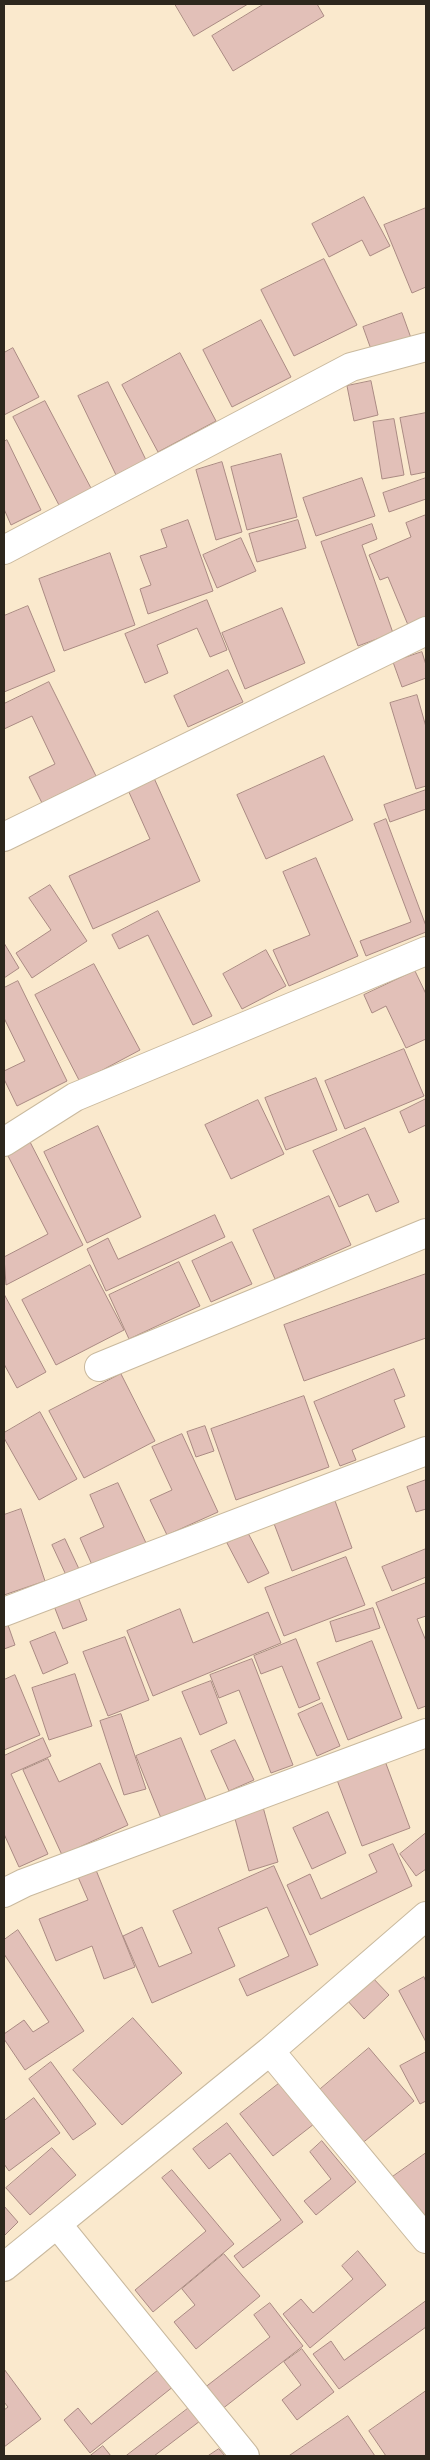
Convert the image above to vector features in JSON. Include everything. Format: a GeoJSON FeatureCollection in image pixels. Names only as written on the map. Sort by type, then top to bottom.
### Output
{"type":"FeatureCollection","features":[{"type":"Feature","properties":{"kind":"street"},"geometry":{"type":"LineString","coordinates":[[4,550],[351,367],[426,347]]}},
{"type":"Feature","properties":{"kind":"street"},"geometry":{"type":"LineString","coordinates":[[4,837],[426,631]]}},
{"type":"Feature","properties":{"kind":"street"},"geometry":{"type":"LineString","coordinates":[[4,1142],[76,1097],[426,951]]}},
{"type":"Feature","properties":{"kind":"street"},"geometry":{"type":"LineString","coordinates":[[98,1367],[426,1233]]}},
{"type":"Feature","properties":{"kind":"street"},"geometry":{"type":"LineString","coordinates":[[4,1612],[426,1451]]}},
{"type":"Feature","properties":{"kind":"street"},"geometry":{"type":"LineString","coordinates":[[4,1893],[24,1883],[426,1733]]}},
{"type":"Feature","properties":{"kind":"street"},"geometry":{"type":"LineString","coordinates":[[4,2267],[270,2051],[426,1916]]}},
{"type":"Feature","properties":{"kind":"street"},"geometry":{"type":"LineString","coordinates":[[270,2051],[426,2239]]}},
{"type":"Feature","properties":{"kind":"street"},"geometry":{"type":"LineString","coordinates":[[57,2224],[245,2456]]}},
{"type":"Feature","properties":{"kind":"building"},"geometry":{"type":"Polygon","coordinates":[[[175,4],[248,4],[194,36],[175,4]]]}},
{"type":"Feature","properties":{"kind":"building"},"geometry":{"type":"Polygon","coordinates":[[[264,4],[317,4],[324,16],[233,71],[212,36],[264,4]]]}},
{"type":"Feature","properties":{"kind":"building"},"geometry":{"type":"Polygon","coordinates":[[[364,197],[390,246],[370,256],[362,240],[329,257],[312,224],[364,197]]]}},
{"type":"Feature","properties":{"kind":"building"},"geometry":{"type":"Polygon","coordinates":[[[426,208],[426,287],[412,293],[384,225],[426,208]]]}},
{"type":"Feature","properties":{"kind":"building"},"geometry":{"type":"Polygon","coordinates":[[[324,259],[357,325],[294,356],[261,290],[324,259]]]}},
{"type":"Feature","properties":{"kind":"building"},"geometry":{"type":"Polygon","coordinates":[[[402,313],[411,338],[372,352],[363,327],[402,313]]]}},
{"type":"Feature","properties":{"kind":"building"},"geometry":{"type":"Polygon","coordinates":[[[261,320],[291,377],[232,407],[203,350],[261,320]]]}},
{"type":"Feature","properties":{"kind":"building"},"geometry":{"type":"Polygon","coordinates":[[[13,348],[39,397],[4,415],[4,353],[13,348]]]}},
{"type":"Feature","properties":{"kind":"building"},"geometry":{"type":"Polygon","coordinates":[[[180,353],[216,421],[158,452],[122,385],[180,353]]]}},
{"type":"Feature","properties":{"kind":"building"},"geometry":{"type":"Polygon","coordinates":[[[371,381],[378,415],[354,421],[347,386],[371,381]]]}},
{"type":"Feature","properties":{"kind":"building"},"geometry":{"type":"Polygon","coordinates":[[[108,382],[146,460],[116,475],[78,396],[108,382]]]}},
{"type":"Feature","properties":{"kind":"building"},"geometry":{"type":"Polygon","coordinates":[[[45,401],[92,490],[60,507],[13,417],[45,401]]]}},
{"type":"Feature","properties":{"kind":"building"},"geometry":{"type":"Polygon","coordinates":[[[426,413],[426,472],[411,475],[400,418],[426,413]]]}},
{"type":"Feature","properties":{"kind":"building"},"geometry":{"type":"Polygon","coordinates":[[[394,419],[404,475],[382,479],[373,422],[394,419]]]}},
{"type":"Feature","properties":{"kind":"building"},"geometry":{"type":"Polygon","coordinates":[[[7,440],[41,510],[11,525],[4,509],[4,442],[7,440]]]}},
{"type":"Feature","properties":{"kind":"building"},"geometry":{"type":"Polygon","coordinates":[[[281,454],[297,517],[247,530],[231,467],[281,454]]]}},
{"type":"Feature","properties":{"kind":"building"},"geometry":{"type":"Polygon","coordinates":[[[222,462],[242,532],[216,540],[196,470],[222,462]]]}},
{"type":"Feature","properties":{"kind":"building"},"geometry":{"type":"Polygon","coordinates":[[[362,478],[375,516],[316,536],[303,498],[362,478]]]}},
{"type":"Feature","properties":{"kind":"building"},"geometry":{"type":"Polygon","coordinates":[[[426,478],[426,499],[389,512],[383,493],[426,478]]]}},
{"type":"Feature","properties":{"kind":"building"},"geometry":{"type":"Polygon","coordinates":[[[426,515],[426,617],[408,625],[388,577],[380,580],[369,555],[411,537],[406,523],[426,515]]]}},
{"type":"Feature","properties":{"kind":"building"},"geometry":{"type":"Polygon","coordinates":[[[188,520],[213,591],[148,614],[140,589],[151,585],[140,556],[167,547],[161,530],[188,520]]]}},
{"type":"Feature","properties":{"kind":"building"},"geometry":{"type":"Polygon","coordinates":[[[298,520],[306,548],[257,562],[249,534],[298,520]]]}},
{"type":"Feature","properties":{"kind":"building"},"geometry":{"type":"Polygon","coordinates":[[[372,524],[377,539],[362,545],[393,633],[358,646],[321,542],[372,524]]]}},
{"type":"Feature","properties":{"kind":"building"},"geometry":{"type":"Polygon","coordinates":[[[241,538],[256,571],[217,588],[203,555],[241,538]]]}},
{"type":"Feature","properties":{"kind":"building"},"geometry":{"type":"Polygon","coordinates":[[[110,553],[135,625],[64,651],[39,579],[110,553]]]}},
{"type":"Feature","properties":{"kind":"building"},"geometry":{"type":"Polygon","coordinates":[[[207,600],[227,650],[210,657],[197,628],[157,645],[168,673],[145,683],[125,634],[207,600]]]}},
{"type":"Feature","properties":{"kind":"building"},"geometry":{"type":"Polygon","coordinates":[[[28,606],[55,671],[4,692],[4,616],[28,606]]]}},
{"type":"Feature","properties":{"kind":"building"},"geometry":{"type":"Polygon","coordinates":[[[282,608],[305,663],[245,689],[222,633],[282,608]]]}},
{"type":"Feature","properties":{"kind":"building"},"geometry":{"type":"Polygon","coordinates":[[[422,652],[426,665],[426,678],[402,687],[393,662],[422,652]]]}},
{"type":"Feature","properties":{"kind":"building"},"geometry":{"type":"Polygon","coordinates":[[[228,670],[243,702],[188,727],[174,696],[228,670]]]}},
{"type":"Feature","properties":{"kind":"building"},"geometry":{"type":"Polygon","coordinates":[[[49,682],[96,776],[42,803],[29,777],[55,764],[32,716],[4,729],[4,704],[49,682]]]}},
{"type":"Feature","properties":{"kind":"building"},"geometry":{"type":"Polygon","coordinates":[[[417,695],[426,727],[426,786],[416,789],[390,703],[417,695]]]}},
{"type":"Feature","properties":{"kind":"building"},"geometry":{"type":"Polygon","coordinates":[[[324,756],[353,820],[266,859],[237,795],[324,756]]]}},
{"type":"Feature","properties":{"kind":"building"},"geometry":{"type":"Polygon","coordinates":[[[154,778],[200,881],[93,929],[69,876],[150,839],[128,790],[154,778]]]}},
{"type":"Feature","properties":{"kind":"building"},"geometry":{"type":"Polygon","coordinates":[[[426,790],[426,809],[390,822],[384,805],[426,790]]]}},
{"type":"Feature","properties":{"kind":"building"},"geometry":{"type":"Polygon","coordinates":[[[386,819],[426,926],[426,932],[366,956],[360,941],[411,922],[374,824],[386,819]]]}},
{"type":"Feature","properties":{"kind":"building"},"geometry":{"type":"Polygon","coordinates":[[[316,858],[358,956],[289,986],[273,950],[310,935],[283,872],[316,858]]]}},
{"type":"Feature","properties":{"kind":"building"},"geometry":{"type":"Polygon","coordinates":[[[50,885],[87,941],[32,978],[16,953],[51,930],[29,898],[50,885]]]}},
{"type":"Feature","properties":{"kind":"building"},"geometry":{"type":"Polygon","coordinates":[[[158,911],[212,1016],[193,1025],[148,935],[119,949],[112,935],[158,911]]]}},
{"type":"Feature","properties":{"kind":"building"},"geometry":{"type":"Polygon","coordinates":[[[4,943],[19,968],[4,978],[4,943]]]}},
{"type":"Feature","properties":{"kind":"building"},"geometry":{"type":"Polygon","coordinates":[[[266,950],[286,986],[242,1009],[223,974],[266,950]]]}},
{"type":"Feature","properties":{"kind":"building"},"geometry":{"type":"Polygon","coordinates":[[[94,964],[140,1050],[80,1082],[35,995],[94,964]]]}},
{"type":"Feature","properties":{"kind":"building"},"geometry":{"type":"Polygon","coordinates":[[[415,971],[426,994],[426,1039],[406,1048],[386,1006],[372,1013],[364,995],[415,971]]]}},
{"type":"Feature","properties":{"kind":"building"},"geometry":{"type":"Polygon","coordinates":[[[18,981],[67,1081],[17,1106],[4,1079],[4,1071],[25,1061],[4,1018],[4,988],[18,981]]]}},
{"type":"Feature","properties":{"kind":"building"},"geometry":{"type":"Polygon","coordinates":[[[404,1049],[424,1096],[345,1129],[325,1081],[404,1049]]]}},
{"type":"Feature","properties":{"kind":"building"},"geometry":{"type":"Polygon","coordinates":[[[316,1078],[337,1130],[286,1150],[265,1098],[316,1078]]]}},
{"type":"Feature","properties":{"kind":"building"},"geometry":{"type":"Polygon","coordinates":[[[426,1099],[426,1125],[409,1133],[400,1112],[426,1099]]]}},
{"type":"Feature","properties":{"kind":"building"},"geometry":{"type":"Polygon","coordinates":[[[258,1100],[284,1154],[231,1179],[205,1125],[258,1100]]]}},
{"type":"Feature","properties":{"kind":"building"},"geometry":{"type":"Polygon","coordinates":[[[98,1126],[141,1217],[87,1243],[44,1152],[98,1126]]]}},
{"type":"Feature","properties":{"kind":"building"},"geometry":{"type":"Polygon","coordinates":[[[365,1128],[399,1202],[376,1212],[368,1194],[339,1207],[313,1151],[365,1128]]]}},
{"type":"Feature","properties":{"kind":"building"},"geometry":{"type":"Polygon","coordinates":[[[29,1140],[83,1245],[6,1285],[4,1257],[48,1234],[6,1152],[29,1140]]]}},
{"type":"Feature","properties":{"kind":"building"},"geometry":{"type":"Polygon","coordinates":[[[329,1196],[351,1245],[275,1279],[253,1230],[329,1196]]]}},
{"type":"Feature","properties":{"kind":"building"},"geometry":{"type":"Polygon","coordinates":[[[215,1215],[225,1237],[106,1291],[87,1249],[108,1238],[118,1259],[215,1215]]]}},
{"type":"Feature","properties":{"kind":"building"},"geometry":{"type":"Polygon","coordinates":[[[232,1242],[252,1284],[211,1302],[192,1261],[232,1242]]]}},
{"type":"Feature","properties":{"kind":"building"},"geometry":{"type":"Polygon","coordinates":[[[179,1262],[200,1306],[129,1339],[109,1295],[179,1262]]]}},
{"type":"Feature","properties":{"kind":"building"},"geometry":{"type":"Polygon","coordinates":[[[90,1265],[124,1330],[56,1365],[22,1300],[90,1265]]]}},
{"type":"Feature","properties":{"kind":"building"},"geometry":{"type":"Polygon","coordinates":[[[426,1274],[426,1338],[304,1381],[284,1325],[426,1274]]]}},
{"type":"Feature","properties":{"kind":"building"},"geometry":{"type":"Polygon","coordinates":[[[4,1294],[46,1372],[17,1388],[4,1364],[4,1294]]]}},
{"type":"Feature","properties":{"kind":"building"},"geometry":{"type":"Polygon","coordinates":[[[394,1369],[405,1396],[394,1400],[405,1427],[352,1450],[356,1460],[340,1466],[314,1402],[394,1369]]]}},
{"type":"Feature","properties":{"kind":"building"},"geometry":{"type":"Polygon","coordinates":[[[121,1374],[155,1441],[84,1478],[49,1411],[121,1374]]]}},
{"type":"Feature","properties":{"kind":"building"},"geometry":{"type":"Polygon","coordinates":[[[304,1396],[329,1467],[236,1500],[211,1429],[304,1396]]]}},
{"type":"Feature","properties":{"kind":"building"},"geometry":{"type":"Polygon","coordinates":[[[40,1412],[77,1479],[39,1500],[4,1438],[4,1433],[40,1412]]]}},
{"type":"Feature","properties":{"kind":"building"},"geometry":{"type":"Polygon","coordinates":[[[205,1426],[214,1451],[196,1457],[187,1432],[205,1426]]]}},
{"type":"Feature","properties":{"kind":"building"},"geometry":{"type":"Polygon","coordinates":[[[182,1434],[218,1512],[167,1535],[150,1500],[172,1490],[152,1447],[182,1434]]]}},
{"type":"Feature","properties":{"kind":"building"},"geometry":{"type":"Polygon","coordinates":[[[426,1480],[426,1509],[416,1512],[407,1487],[426,1480]]]}},
{"type":"Feature","properties":{"kind":"building"},"geometry":{"type":"Polygon","coordinates":[[[118,1483],[146,1543],[93,1567],[80,1538],[104,1527],[90,1495],[118,1483]]]}},
{"type":"Feature","properties":{"kind":"building"},"geometry":{"type":"Polygon","coordinates":[[[334,1498],[352,1548],[292,1571],[273,1521],[334,1498]]]}},
{"type":"Feature","properties":{"kind":"building"},"geometry":{"type":"Polygon","coordinates":[[[21,1509],[45,1581],[4,1595],[4,1515],[21,1509]]]}},
{"type":"Feature","properties":{"kind":"building"},"geometry":{"type":"Polygon","coordinates":[[[248,1533],[269,1573],[248,1583],[227,1543],[248,1533]]]}},
{"type":"Feature","properties":{"kind":"building"},"geometry":{"type":"Polygon","coordinates":[[[65,1539],[79,1569],[66,1575],[52,1545],[65,1539]]]}},
{"type":"Feature","properties":{"kind":"building"},"geometry":{"type":"Polygon","coordinates":[[[426,1549],[426,1577],[392,1591],[382,1567],[426,1549]]]}},
{"type":"Feature","properties":{"kind":"building"},"geometry":{"type":"Polygon","coordinates":[[[346,1557],[365,1605],[284,1636],[265,1588],[346,1557]]]}},
{"type":"Feature","properties":{"kind":"building"},"geometry":{"type":"Polygon","coordinates":[[[426,1583],[426,1616],[417,1619],[426,1641],[426,1706],[418,1709],[376,1603],[426,1583]]]}},
{"type":"Feature","properties":{"kind":"building"},"geometry":{"type":"Polygon","coordinates":[[[78,1597],[87,1620],[63,1629],[54,1606],[78,1597]]]}},
{"type":"Feature","properties":{"kind":"building"},"geometry":{"type":"Polygon","coordinates":[[[373,1608],[380,1628],[336,1642],[330,1622],[373,1608]]]}},
{"type":"Feature","properties":{"kind":"building"},"geometry":{"type":"Polygon","coordinates":[[[180,1609],[193,1643],[268,1612],[281,1643],[153,1696],[127,1631],[180,1609]]]}},
{"type":"Feature","properties":{"kind":"building"},"geometry":{"type":"Polygon","coordinates":[[[8,1625],[15,1645],[4,1649],[4,1627],[8,1625]]]}},
{"type":"Feature","properties":{"kind":"building"},"geometry":{"type":"Polygon","coordinates":[[[55,1632],[68,1663],[43,1674],[30,1642],[55,1632]]]}},
{"type":"Feature","properties":{"kind":"building"},"geometry":{"type":"Polygon","coordinates":[[[125,1637],[149,1700],[108,1716],[83,1652],[125,1637]]]}},
{"type":"Feature","properties":{"kind":"building"},"geometry":{"type":"Polygon","coordinates":[[[296,1639],[320,1699],[299,1708],[282,1666],[261,1674],[254,1656],[296,1639]]]}},
{"type":"Feature","properties":{"kind":"building"},"geometry":{"type":"Polygon","coordinates":[[[372,1641],[402,1718],[348,1740],[317,1663],[372,1641]]]}},
{"type":"Feature","properties":{"kind":"building"},"geometry":{"type":"Polygon","coordinates":[[[252,1659],[293,1765],[271,1773],[239,1690],[219,1698],[210,1675],[252,1659]]]}},
{"type":"Feature","properties":{"kind":"building"},"geometry":{"type":"Polygon","coordinates":[[[75,1674],[92,1726],[49,1740],[32,1688],[75,1674]]]}},
{"type":"Feature","properties":{"kind":"building"},"geometry":{"type":"Polygon","coordinates":[[[15,1675],[40,1735],[4,1750],[4,1680],[15,1675]]]}},
{"type":"Feature","properties":{"kind":"building"},"geometry":{"type":"Polygon","coordinates":[[[211,1681],[227,1723],[200,1735],[182,1692],[211,1681]]]}},
{"type":"Feature","properties":{"kind":"building"},"geometry":{"type":"Polygon","coordinates":[[[322,1703],[340,1746],[317,1756],[298,1714],[322,1703]]]}},
{"type":"Feature","properties":{"kind":"building"},"geometry":{"type":"Polygon","coordinates":[[[121,1714],[146,1789],[124,1795],[100,1721],[121,1714]]]}},
{"type":"Feature","properties":{"kind":"building"},"geometry":{"type":"Polygon","coordinates":[[[43,1738],[51,1756],[11,1774],[48,1854],[19,1867],[4,1834],[4,1756],[43,1738]]]}},
{"type":"Feature","properties":{"kind":"building"},"geometry":{"type":"Polygon","coordinates":[[[181,1738],[206,1800],[161,1818],[136,1756],[181,1738]]]}},
{"type":"Feature","properties":{"kind":"building"},"geometry":{"type":"Polygon","coordinates":[[[235,1740],[254,1780],[229,1791],[211,1751],[235,1740]]]}},
{"type":"Feature","properties":{"kind":"building"},"geometry":{"type":"Polygon","coordinates":[[[48,1759],[59,1782],[100,1763],[128,1825],[62,1855],[23,1770],[48,1759]]]}},
{"type":"Feature","properties":{"kind":"building"},"geometry":{"type":"Polygon","coordinates":[[[385,1761],[410,1828],[362,1846],[337,1780],[385,1761]]]}},
{"type":"Feature","properties":{"kind":"building"},"geometry":{"type":"Polygon","coordinates":[[[263,1807],[278,1862],[249,1871],[234,1815],[263,1807]]]}},
{"type":"Feature","properties":{"kind":"building"},"geometry":{"type":"Polygon","coordinates":[[[328,1812],[346,1853],[312,1869],[293,1828],[328,1812]]]}},
{"type":"Feature","properties":{"kind":"building"},"geometry":{"type":"Polygon","coordinates":[[[426,1833],[426,1869],[416,1876],[400,1854],[426,1833]]]}},
{"type":"Feature","properties":{"kind":"building"},"geometry":{"type":"Polygon","coordinates":[[[393,1844],[412,1886],[310,1935],[287,1885],[310,1874],[321,1899],[377,1872],[369,1855],[393,1844]]]}},
{"type":"Feature","properties":{"kind":"building"},"geometry":{"type":"Polygon","coordinates":[[[274,1866],[318,1965],[247,1996],[239,1979],[289,1956],[267,1907],[218,1928],[235,1966],[152,2003],[123,1936],[142,1927],[159,1967],[192,1953],[173,1911],[274,1866]]]}},
{"type":"Feature","properties":{"kind":"building"},"geometry":{"type":"Polygon","coordinates":[[[96,1870],[135,1967],[104,1979],[92,1946],[56,1961],[39,1919],[88,1900],[78,1877],[96,1870]]]}},
{"type":"Feature","properties":{"kind":"building"},"geometry":{"type":"Polygon","coordinates":[[[18,1930],[84,2031],[25,2070],[4,2039],[4,2034],[24,2020],[33,2032],[49,2022],[4,1954],[4,1940],[18,1930]]]}},
{"type":"Feature","properties":{"kind":"building"},"geometry":{"type":"Polygon","coordinates":[[[371,1976],[389,1995],[364,2019],[346,1999],[371,1976]]]}},
{"type":"Feature","properties":{"kind":"building"},"geometry":{"type":"Polygon","coordinates":[[[424,1977],[426,1982],[426,2042],[399,1991],[424,1977]]]}},
{"type":"Feature","properties":{"kind":"building"},"geometry":{"type":"Polygon","coordinates":[[[133,2018],[182,2073],[122,2125],[73,2070],[133,2018]]]}},
{"type":"Feature","properties":{"kind":"building"},"geometry":{"type":"Polygon","coordinates":[[[369,2048],[414,2101],[360,2145],[317,2092],[369,2048]]]}},
{"type":"Feature","properties":{"kind":"building"},"geometry":{"type":"Polygon","coordinates":[[[426,2052],[426,2101],[420,2104],[400,2066],[426,2052]]]}},
{"type":"Feature","properties":{"kind":"building"},"geometry":{"type":"Polygon","coordinates":[[[51,2062],[96,2124],[73,2140],[29,2079],[51,2062]]]}},
{"type":"Feature","properties":{"kind":"building"},"geometry":{"type":"Polygon","coordinates":[[[281,2082],[314,2124],[273,2156],[240,2114],[281,2082]]]}},
{"type":"Feature","properties":{"kind":"building"},"geometry":{"type":"Polygon","coordinates":[[[34,2098],[60,2133],[9,2171],[4,2164],[4,2121],[34,2098]]]}},
{"type":"Feature","properties":{"kind":"building"},"geometry":{"type":"Polygon","coordinates":[[[227,2123],[303,2222],[243,2268],[234,2256],[281,2220],[230,2153],[209,2169],[193,2149],[227,2123]]]}},
{"type":"Feature","properties":{"kind":"building"},"geometry":{"type":"Polygon","coordinates":[[[322,2141],[356,2182],[316,2215],[304,2201],[331,2179],[310,2152],[322,2141]]]}},
{"type":"Feature","properties":{"kind":"building"},"geometry":{"type":"Polygon","coordinates":[[[52,2148],[76,2175],[30,2215],[6,2188],[52,2148]]]}},
{"type":"Feature","properties":{"kind":"building"},"geometry":{"type":"Polygon","coordinates":[[[426,2153],[426,2217],[421,2221],[391,2178],[426,2153]]]}},
{"type":"Feature","properties":{"kind":"building"},"geometry":{"type":"Polygon","coordinates":[[[172,2170],[234,2244],[153,2312],[135,2290],[206,2231],[162,2178],[172,2170]]]}},
{"type":"Feature","properties":{"kind":"building"},"geometry":{"type":"Polygon","coordinates":[[[4,2206],[18,2222],[4,2236],[4,2206]]]}},
{"type":"Feature","properties":{"kind":"building"},"geometry":{"type":"Polygon","coordinates":[[[358,2251],[386,2285],[310,2348],[283,2314],[301,2299],[313,2313],[353,2279],[342,2266],[358,2251]]]}},
{"type":"Feature","properties":{"kind":"building"},"geometry":{"type":"Polygon","coordinates":[[[224,2254],[260,2296],[196,2349],[174,2322],[195,2305],[182,2289],[224,2254]]]}},
{"type":"Feature","properties":{"kind":"building"},"geometry":{"type":"Polygon","coordinates":[[[426,2301],[426,2327],[339,2389],[313,2354],[331,2341],[344,2360],[426,2301]]]}},
{"type":"Feature","properties":{"kind":"building"},"geometry":{"type":"Polygon","coordinates":[[[270,2303],[303,2346],[217,2413],[199,2392],[270,2337],[254,2315],[270,2303]]]}},
{"type":"Feature","properties":{"kind":"building"},"geometry":{"type":"Polygon","coordinates":[[[302,2349],[334,2392],[297,2420],[282,2400],[301,2385],[284,2362],[302,2349]]]}},
{"type":"Feature","properties":{"kind":"building"},"geometry":{"type":"Polygon","coordinates":[[[161,2368],[174,2386],[90,2453],[64,2420],[78,2408],[91,2424],[161,2368]]]}},
{"type":"Feature","properties":{"kind":"building"},"geometry":{"type":"Polygon","coordinates":[[[4,2369],[41,2419],[4,2447],[4,2410],[8,2407],[4,2402],[4,2369]]]}},
{"type":"Feature","properties":{"kind":"building"},"geometry":{"type":"Polygon","coordinates":[[[426,2391],[426,2456],[386,2456],[369,2431],[426,2391]]]}},
{"type":"Feature","properties":{"kind":"building"},"geometry":{"type":"Polygon","coordinates":[[[190,2407],[200,2421],[154,2456],[126,2456],[190,2407]]]}},
{"type":"Feature","properties":{"kind":"building"},"geometry":{"type":"Polygon","coordinates":[[[348,2416],[375,2456],[289,2456],[348,2416]]]}},
{"type":"Feature","properties":{"kind":"building"},"geometry":{"type":"Polygon","coordinates":[[[103,2446],[111,2456],[90,2456],[103,2446]]]}},
{"type":"Feature","properties":{"kind":"building"},"geometry":{"type":"Polygon","coordinates":[[[219,2449],[225,2456],[208,2456],[219,2449]]]}}]}
